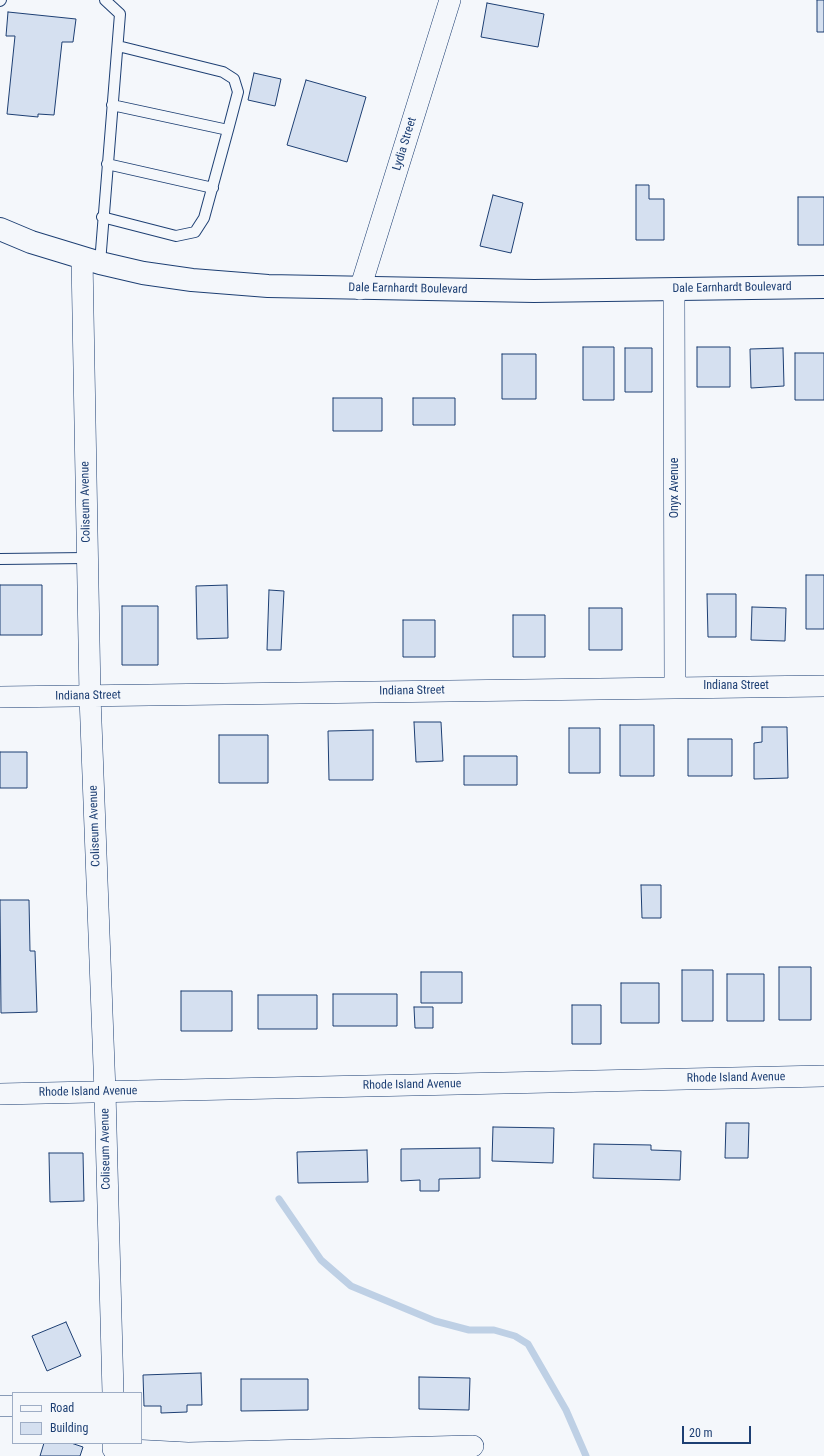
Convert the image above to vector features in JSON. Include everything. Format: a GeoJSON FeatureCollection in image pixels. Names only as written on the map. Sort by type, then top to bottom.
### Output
{"type":"FeatureCollection","features":[{"type":"Feature","properties":{"kind":"main road","name":"Dale Earnhardt Boulevard"},"geometry":{"type":"LineString","coordinates":[[0,229],[31,242],[91,261],[143,273],[192,280],[268,286],[360,289],[534,291],[824,287]]}},
{"type":"Feature","properties":{"kind":"street","name":"Lydia Street"},"geometry":{"type":"LineString","coordinates":[[360,289],[450,0]]}},
{"type":"Feature","properties":{"kind":"street","name":"Coliseum Avenue"},"geometry":{"type":"LineString","coordinates":[[91,261],[86,558],[105,1092],[112,1392]]}},
{"type":"Feature","properties":{"kind":"street","name":"Onyx Avenue"},"geometry":{"type":"LineString","coordinates":[[674,289],[675,687]]}},
{"type":"Feature","properties":{"kind":"street","name":"Indiana Street"},"geometry":{"type":"LineString","coordinates":[[0,697],[824,686]]}},
{"type":"Feature","properties":{"kind":"street","name":"Rhode Island Avenue"},"geometry":{"type":"LineString","coordinates":[[0,1094],[824,1076]]}},
{"type":"Feature","properties":{"kind":"street"},"geometry":{"type":"LineString","coordinates":[[0,1406],[12,1406]]}},
{"type":"Feature","properties":{"kind":"street"},"geometry":{"type":"LineString","coordinates":[[113,1444],[112,1450],[188,1453],[473,1446]]}},
{"type":"Feature","properties":{"kind":"lane"},"geometry":{"type":"LineString","coordinates":[[91,261],[102,217],[120,14],[105,0]]}},
{"type":"Feature","properties":{"kind":"lane"},"geometry":{"type":"LineString","coordinates":[[102,217],[176,236],[195,232],[204,218],[238,92],[234,79],[223,72],[118,46]]}},
{"type":"Feature","properties":{"kind":"lane"},"geometry":{"type":"LineString","coordinates":[[112,105],[228,130]]}},
{"type":"Feature","properties":{"kind":"lane"},"geometry":{"type":"LineString","coordinates":[[107,164],[213,188]]}},
{"type":"Feature","properties":{"kind":"lane"},"geometry":{"type":"LineString","coordinates":[[0,559],[86,558]]}},
{"type":"Feature","properties":{"kind":"building"},"geometry":{"type":"Polygon","coordinates":[[[817,0],[824,0],[824,32],[817,32],[817,0]]]}},
{"type":"Feature","properties":{"kind":"building"},"geometry":{"type":"Polygon","coordinates":[[[487,3],[544,14],[538,47],[481,37],[487,3]]]}},
{"type":"Feature","properties":{"kind":"building"},"geometry":{"type":"Polygon","coordinates":[[[8,12],[76,19],[73,42],[62,42],[54,115],[38,114],[38,117],[7,114],[15,36],[6,36],[8,12]]]}},
{"type":"Feature","properties":{"kind":"building"},"geometry":{"type":"Polygon","coordinates":[[[254,73],[281,79],[275,106],[248,100],[254,73]]]}},
{"type":"Feature","properties":{"kind":"building"},"geometry":{"type":"Polygon","coordinates":[[[306,80],[366,97],[347,162],[287,145],[306,80]]]}},
{"type":"Feature","properties":{"kind":"building"},"geometry":{"type":"Polygon","coordinates":[[[636,185],[649,185],[649,199],[664,199],[664,240],[636,240],[636,185]]]}},
{"type":"Feature","properties":{"kind":"building"},"geometry":{"type":"Polygon","coordinates":[[[493,195],[523,203],[511,253],[480,246],[493,195]]]}},
{"type":"Feature","properties":{"kind":"building"},"geometry":{"type":"Polygon","coordinates":[[[798,197],[824,197],[824,245],[798,245],[798,197]]]}},
{"type":"Feature","properties":{"kind":"building"},"geometry":{"type":"Polygon","coordinates":[[[583,347],[614,347],[614,400],[583,400],[583,347]]]}},
{"type":"Feature","properties":{"kind":"building"},"geometry":{"type":"Polygon","coordinates":[[[697,347],[730,347],[730,387],[697,387],[697,347]]]}},
{"type":"Feature","properties":{"kind":"building"},"geometry":{"type":"Polygon","coordinates":[[[625,348],[652,348],[652,392],[625,392],[625,348]]]}},
{"type":"Feature","properties":{"kind":"building"},"geometry":{"type":"Polygon","coordinates":[[[783,348],[784,386],[751,388],[750,349],[783,348]]]}},
{"type":"Feature","properties":{"kind":"building"},"geometry":{"type":"Polygon","coordinates":[[[795,353],[824,353],[824,400],[795,400],[795,353]]]}},
{"type":"Feature","properties":{"kind":"building"},"geometry":{"type":"Polygon","coordinates":[[[502,354],[536,354],[536,399],[502,399],[502,354]]]}},
{"type":"Feature","properties":{"kind":"building"},"geometry":{"type":"Polygon","coordinates":[[[333,398],[382,398],[382,431],[333,431],[333,398]]]}},
{"type":"Feature","properties":{"kind":"building"},"geometry":{"type":"Polygon","coordinates":[[[413,398],[455,398],[455,425],[413,425],[413,398]]]}},
{"type":"Feature","properties":{"kind":"building"},"geometry":{"type":"Polygon","coordinates":[[[806,575],[824,575],[824,629],[806,629],[806,575]]]}},
{"type":"Feature","properties":{"kind":"building"},"geometry":{"type":"Polygon","coordinates":[[[0,585],[42,585],[42,635],[0,635],[0,585]]]}},
{"type":"Feature","properties":{"kind":"building"},"geometry":{"type":"Polygon","coordinates":[[[227,585],[228,638],[197,639],[196,586],[227,585]]]}},
{"type":"Feature","properties":{"kind":"building"},"geometry":{"type":"Polygon","coordinates":[[[269,590],[284,591],[281,650],[267,650],[269,590]]]}},
{"type":"Feature","properties":{"kind":"building"},"geometry":{"type":"Polygon","coordinates":[[[707,594],[736,594],[736,637],[708,637],[707,594]]]}},
{"type":"Feature","properties":{"kind":"building"},"geometry":{"type":"Polygon","coordinates":[[[122,606],[158,606],[158,665],[122,665],[122,606]]]}},
{"type":"Feature","properties":{"kind":"building"},"geometry":{"type":"Polygon","coordinates":[[[752,607],[786,608],[785,641],[751,640],[752,607]]]}},
{"type":"Feature","properties":{"kind":"building"},"geometry":{"type":"Polygon","coordinates":[[[589,608],[622,608],[622,650],[589,650],[589,608]]]}},
{"type":"Feature","properties":{"kind":"building"},"geometry":{"type":"Polygon","coordinates":[[[513,615],[545,615],[545,657],[513,657],[513,615]]]}},
{"type":"Feature","properties":{"kind":"building"},"geometry":{"type":"Polygon","coordinates":[[[403,620],[435,620],[435,657],[403,657],[403,620]]]}},
{"type":"Feature","properties":{"kind":"building"},"geometry":{"type":"Polygon","coordinates":[[[414,722],[441,722],[443,761],[416,762],[414,722]]]}},
{"type":"Feature","properties":{"kind":"building"},"geometry":{"type":"Polygon","coordinates":[[[620,725],[654,725],[654,776],[620,776],[620,725]]]}},
{"type":"Feature","properties":{"kind":"building"},"geometry":{"type":"Polygon","coordinates":[[[762,727],[787,727],[788,778],[754,779],[754,743],[762,742],[762,727]]]}},
{"type":"Feature","properties":{"kind":"building"},"geometry":{"type":"Polygon","coordinates":[[[569,728],[600,728],[600,773],[569,773],[569,728]]]}},
{"type":"Feature","properties":{"kind":"building"},"geometry":{"type":"Polygon","coordinates":[[[373,730],[373,780],[329,780],[328,731],[373,730]]]}},
{"type":"Feature","properties":{"kind":"building"},"geometry":{"type":"Polygon","coordinates":[[[219,735],[268,735],[268,783],[219,783],[219,735]]]}},
{"type":"Feature","properties":{"kind":"building"},"geometry":{"type":"Polygon","coordinates":[[[688,739],[732,739],[732,776],[688,776],[688,739]]]}},
{"type":"Feature","properties":{"kind":"building"},"geometry":{"type":"Polygon","coordinates":[[[0,752],[27,752],[27,788],[0,788],[0,752]]]}},
{"type":"Feature","properties":{"kind":"building"},"geometry":{"type":"Polygon","coordinates":[[[464,756],[517,756],[517,785],[464,785],[464,756]]]}},
{"type":"Feature","properties":{"kind":"building"},"geometry":{"type":"Polygon","coordinates":[[[641,885],[661,885],[661,918],[642,918],[641,885]]]}},
{"type":"Feature","properties":{"kind":"building"},"geometry":{"type":"Polygon","coordinates":[[[0,900],[29,900],[30,951],[35,951],[37,1012],[1,1013],[0,900]]]}},
{"type":"Feature","properties":{"kind":"building"},"geometry":{"type":"Polygon","coordinates":[[[779,967],[811,967],[811,1020],[779,1020],[779,967]]]}},
{"type":"Feature","properties":{"kind":"building"},"geometry":{"type":"Polygon","coordinates":[[[682,970],[713,970],[713,1021],[682,1021],[682,970]]]}},
{"type":"Feature","properties":{"kind":"building"},"geometry":{"type":"Polygon","coordinates":[[[421,972],[462,972],[462,1003],[421,1003],[421,972]]]}},
{"type":"Feature","properties":{"kind":"building"},"geometry":{"type":"Polygon","coordinates":[[[727,974],[764,974],[764,1021],[727,1021],[727,974]]]}},
{"type":"Feature","properties":{"kind":"building"},"geometry":{"type":"Polygon","coordinates":[[[621,983],[659,983],[659,1023],[621,1023],[621,983]]]}},
{"type":"Feature","properties":{"kind":"building"},"geometry":{"type":"Polygon","coordinates":[[[181,991],[232,991],[232,1031],[181,1031],[181,991]]]}},
{"type":"Feature","properties":{"kind":"building"},"geometry":{"type":"Polygon","coordinates":[[[333,994],[397,994],[397,1026],[333,1026],[333,994]]]}},
{"type":"Feature","properties":{"kind":"building"},"geometry":{"type":"Polygon","coordinates":[[[258,995],[317,995],[317,1029],[258,1029],[258,995]]]}},
{"type":"Feature","properties":{"kind":"building"},"geometry":{"type":"Polygon","coordinates":[[[572,1005],[601,1005],[601,1044],[572,1044],[572,1005]]]}},
{"type":"Feature","properties":{"kind":"building"},"geometry":{"type":"Polygon","coordinates":[[[414,1007],[433,1007],[433,1028],[415,1028],[414,1007]]]}},
{"type":"Feature","properties":{"kind":"building"},"geometry":{"type":"Polygon","coordinates":[[[726,1123],[749,1123],[748,1158],[725,1158],[726,1123]]]}},
{"type":"Feature","properties":{"kind":"building"},"geometry":{"type":"Polygon","coordinates":[[[493,1127],[554,1128],[553,1163],[492,1161],[493,1127]]]}},
{"type":"Feature","properties":{"kind":"building"},"geometry":{"type":"Polygon","coordinates":[[[594,1144],[651,1145],[651,1150],[681,1151],[680,1180],[593,1178],[594,1144]]]}},
{"type":"Feature","properties":{"kind":"building"},"geometry":{"type":"Polygon","coordinates":[[[480,1148],[480,1178],[439,1179],[439,1191],[420,1191],[420,1180],[401,1181],[401,1149],[480,1148]]]}},
{"type":"Feature","properties":{"kind":"building"},"geometry":{"type":"Polygon","coordinates":[[[367,1150],[368,1182],[298,1183],[297,1152],[367,1150]]]}},
{"type":"Feature","properties":{"kind":"building"},"geometry":{"type":"Polygon","coordinates":[[[49,1153],[83,1153],[84,1201],[50,1202],[49,1153]]]}},
{"type":"Feature","properties":{"kind":"building"},"geometry":{"type":"Polygon","coordinates":[[[66,1322],[81,1356],[47,1371],[32,1336],[66,1322]]]}},
{"type":"Feature","properties":{"kind":"building"},"geometry":{"type":"Polygon","coordinates":[[[201,1373],[202,1405],[187,1405],[187,1412],[161,1413],[161,1406],[144,1406],[143,1375],[201,1373]]]}},
{"type":"Feature","properties":{"kind":"building"},"geometry":{"type":"Polygon","coordinates":[[[419,1377],[470,1378],[469,1410],[419,1409],[419,1377]]]}},
{"type":"Feature","properties":{"kind":"building"},"geometry":{"type":"Polygon","coordinates":[[[241,1379],[308,1379],[308,1410],[241,1411],[241,1379]]]}},
{"type":"Feature","properties":{"kind":"building"},"geometry":{"type":"Polygon","coordinates":[[[44,1444],[74,1444],[83,1447],[80,1456],[40,1456],[44,1444]]]}},
{"type":"Feature","properties":{"kind":"waterway"},"geometry":{"type":"LineString","coordinates":[[279,1199],[321,1260],[351,1286],[435,1321],[469,1330],[494,1330],[515,1336],[528,1344],[566,1410],[586,1456]]}}]}
